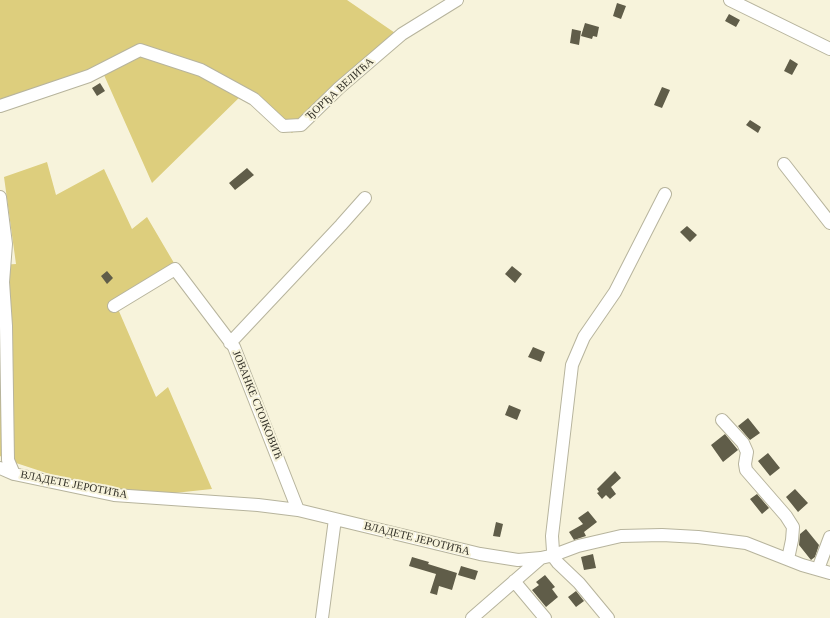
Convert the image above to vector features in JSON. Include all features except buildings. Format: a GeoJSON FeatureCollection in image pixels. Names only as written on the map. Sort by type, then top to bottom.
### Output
{"type":"FeatureCollection","features":[{"type":"Feature","properties":{"kind":"street","name":"ЂОРЂА ВЕЛИЋА"},"geometry":{"type":"LineString","coordinates":[[0,106],[89,76],[140,50],[201,70],[254,99],[283,126],[301,125],[339,88],[402,34],[457,0]]}},
{"type":"Feature","properties":{"kind":"street"},"geometry":{"type":"LineString","coordinates":[[730,0],[830,49]]}},
{"type":"Feature","properties":{"kind":"street"},"geometry":{"type":"LineString","coordinates":[[784,164],[830,223]]}},
{"type":"Feature","properties":{"kind":"street"},"geometry":{"type":"LineString","coordinates":[[608,618],[579,583],[558,563],[554,556],[552,536],[572,365],[584,337],[616,292],[665,194]]}},
{"type":"Feature","properties":{"kind":"street"},"geometry":{"type":"LineString","coordinates":[[0,197],[6,244],[3,282],[6,326],[8,460],[14,474]]}},
{"type":"Feature","properties":{"kind":"street"},"geometry":{"type":"LineString","coordinates":[[230,343],[365,198]]}},
{"type":"Feature","properties":{"kind":"street","name":"ЈОВАНКЕ СТОЈКОВИЋ"},"geometry":{"type":"LineString","coordinates":[[114,306],[175,269],[234,347],[298,510]]}},
{"type":"Feature","properties":{"kind":"street"},"geometry":{"type":"LineString","coordinates":[[722,420],[745,447],[747,452],[745,464],[746,470],[786,516],[793,527],[788,559]]}},
{"type":"Feature","properties":{"kind":"street","name":"ВЛАДЕТЕ ЈЕРОТИЋА"},"geometry":{"type":"LineString","coordinates":[[0,468],[14,474],[114,495],[258,505],[298,510],[480,554],[518,560],[554,556],[578,546],[621,536],[662,535],[698,537],[746,543],[824,571]]}},
{"type":"Feature","properties":{"kind":"street"},"geometry":{"type":"LineString","coordinates":[[322,618],[335,519]]}},
{"type":"Feature","properties":{"kind":"street"},"geometry":{"type":"LineString","coordinates":[[824,571],[830,536]]}},
{"type":"Feature","properties":{"kind":"street"},"geometry":{"type":"LineString","coordinates":[[475,617],[541,558]]}},
{"type":"Feature","properties":{"kind":"street"},"geometry":{"type":"LineString","coordinates":[[514,581],[545,618]]}},
{"type":"Feature","properties":{"kind":"shaded area"},"geometry":{"type":"Polygon","coordinates":[[[0,0],[347,0],[398,35],[334,91],[292,133],[272,116],[247,90],[152,183],[100,66],[48,86],[0,99],[0,0]]]}},
{"type":"Feature","properties":{"kind":"shaded area"},"geometry":{"type":"Polygon","coordinates":[[[47,162],[56,195],[104,169],[132,229],[147,217],[174,263],[115,302],[156,397],[168,387],[212,489],[146,496],[77,483],[13,462],[0,456],[0,265],[16,264],[4,177],[47,162]]]}}]}
